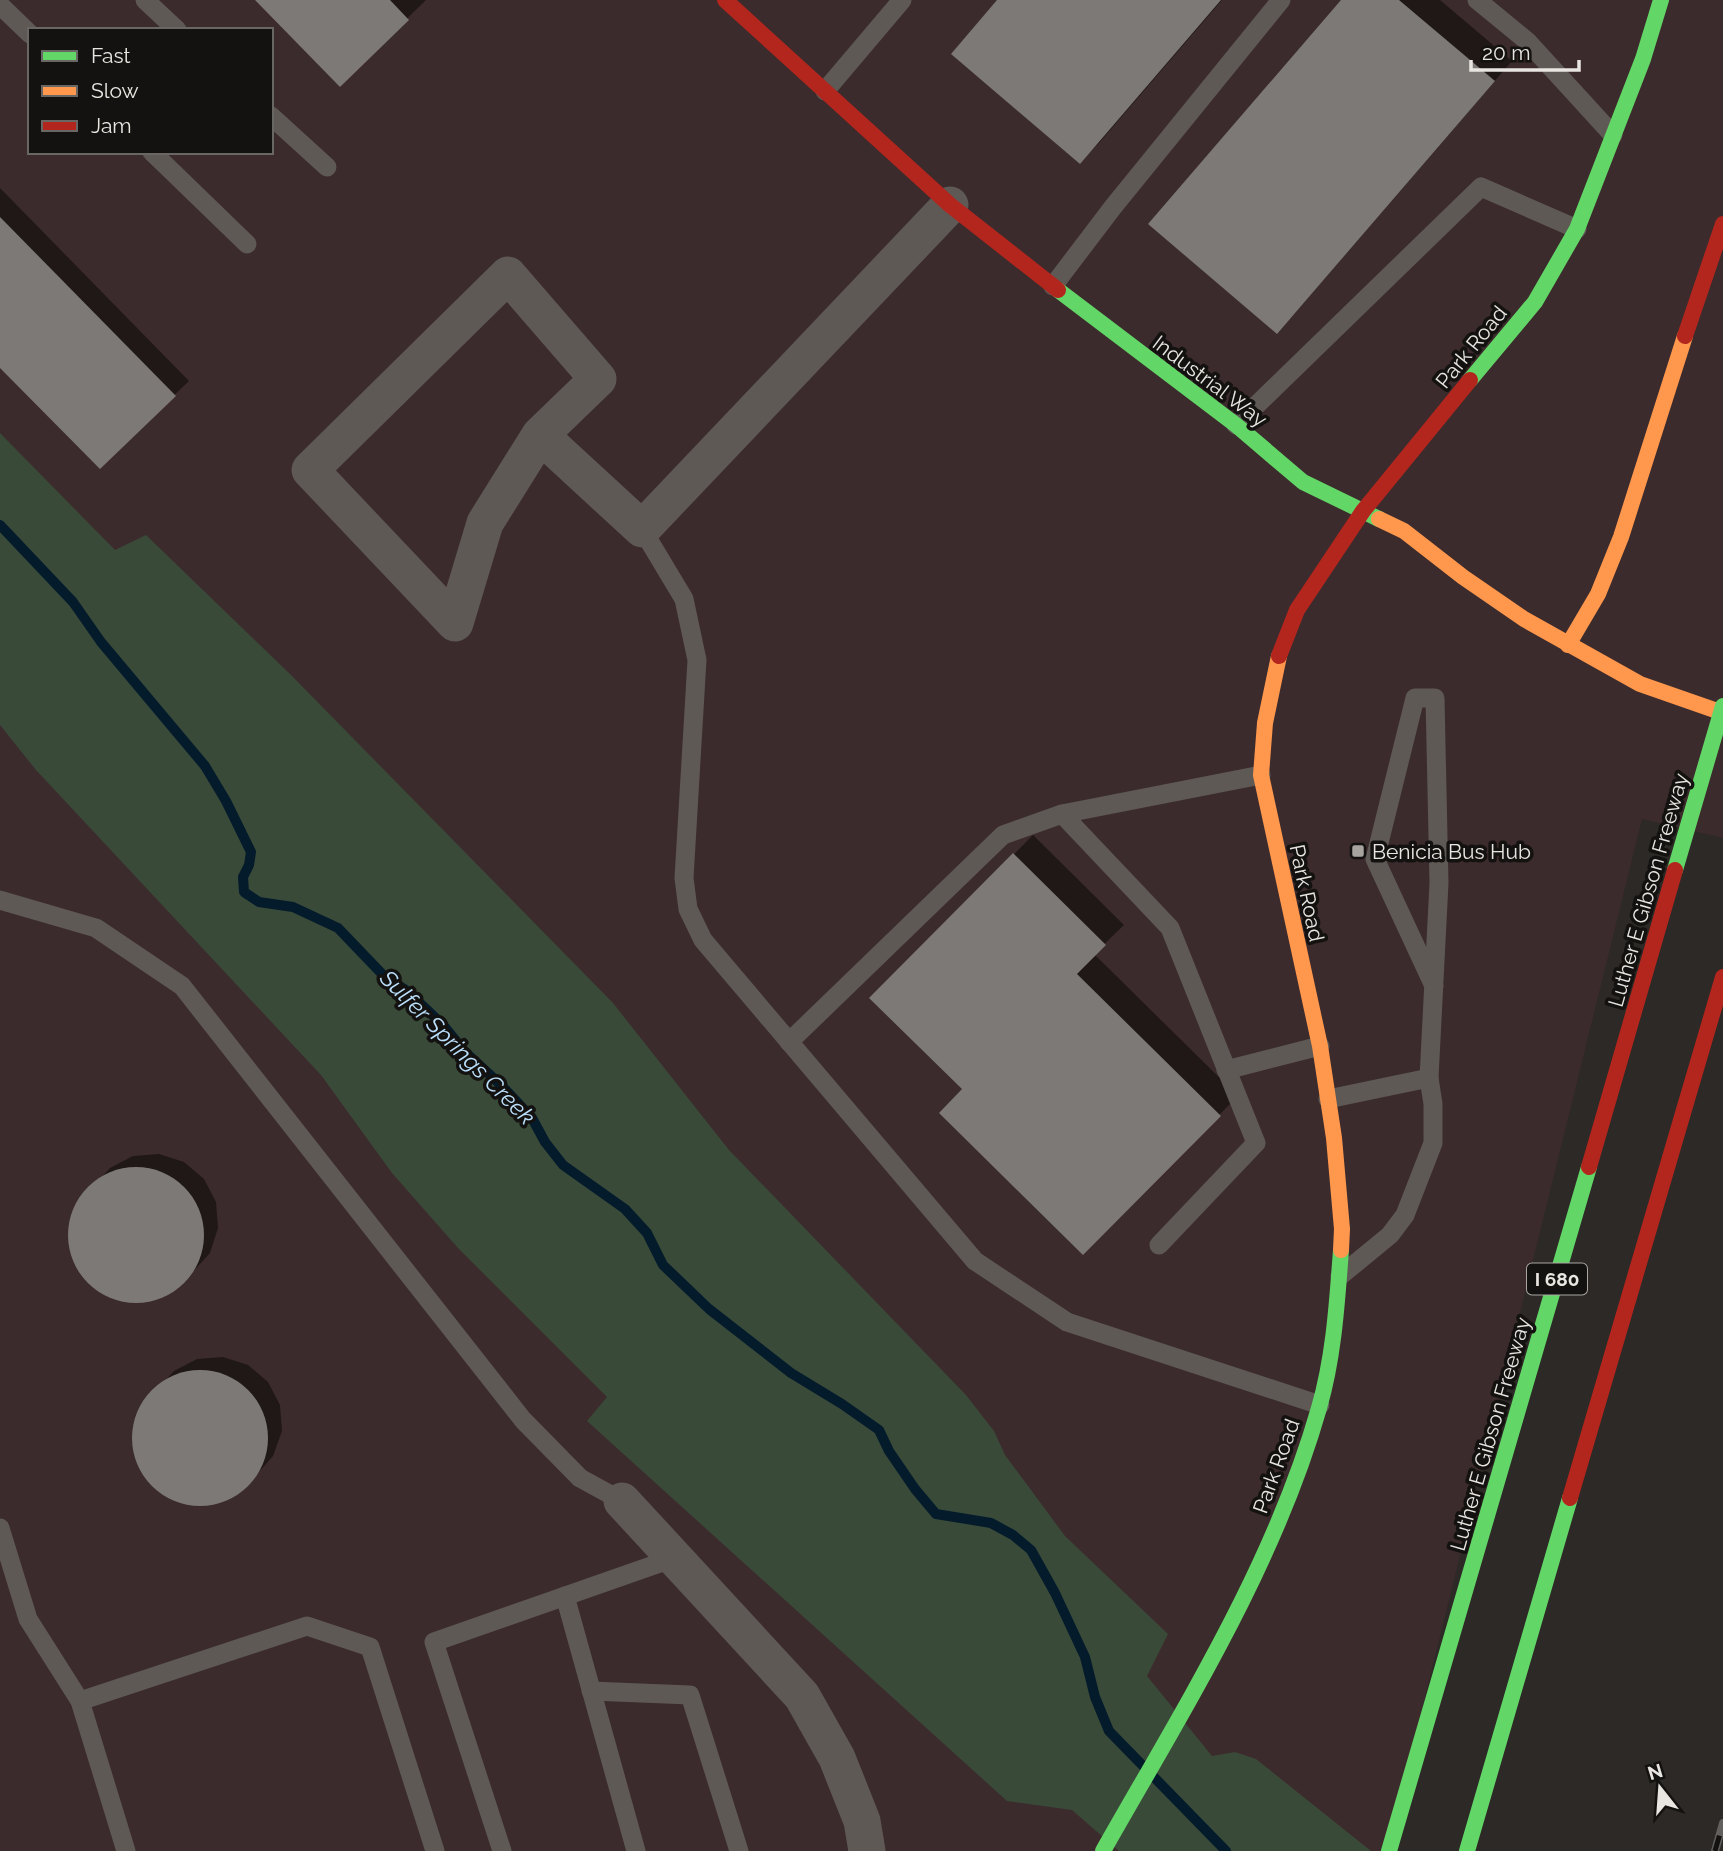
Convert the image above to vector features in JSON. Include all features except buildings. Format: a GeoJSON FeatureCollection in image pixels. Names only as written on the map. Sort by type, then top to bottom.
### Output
{"type":"FeatureCollection","features":[{"type":"Feature","properties":{"kind":"main road","name":"Industrial Way"},"geometry":{"type":"LineString","coordinates":[[725,0],[950,205],[1236,425],[1303,482],[1404,531],[1463,577],[1568,645],[1640,684],[1723,713]]}},
{"type":"Feature","properties":{"kind":"main road","name":"Park Road"},"geometry":{"type":"LineString","coordinates":[[1105,1847],[1261,1564],[1298,1475],[1320,1405],[1336,1323],[1342,1229],[1335,1138],[1320,1046],[1261,775],[1265,723],[1282,644],[1297,610],[1363,511],[1535,302],[1577,229],[1643,59],[1661,0]]}},
{"type":"Feature","properties":{"kind":"main road"},"geometry":{"type":"LineString","coordinates":[[1568,645],[1598,594],[1621,537],[1664,396],[1723,225]]}},
{"type":"Feature","properties":{"kind":"main road","name":"Luther E Gibson Freeway"},"geometry":{"type":"LineString","coordinates":[[1390,1851],[1723,706]]}},
{"type":"Feature","properties":{"kind":"main road"},"geometry":{"type":"LineString","coordinates":[[1467,1851],[1723,977]]}},
{"type":"Feature","properties":{"kind":"street"},"geometry":{"type":"LineString","coordinates":[[540,435],[642,529],[950,205]]}},
{"type":"Feature","properties":{"kind":"street"},"geometry":{"type":"LineString","coordinates":[[508,275],[598,379],[540,435],[485,523],[455,623],[310,470],[508,275]]}},
{"type":"Feature","properties":{"kind":"street"},"geometry":{"type":"LineString","coordinates":[[622,1501],[802,1696],[837,1758],[862,1821],[867,1851]]}},
{"type":"Feature","properties":{"kind":"lane"},"geometry":{"type":"LineString","coordinates":[[145,0],[175,28]]}},
{"type":"Feature","properties":{"kind":"lane"},"geometry":{"type":"LineString","coordinates":[[825,91],[902,0]]}},
{"type":"Feature","properties":{"kind":"lane"},"geometry":{"type":"LineString","coordinates":[[1053,286],[1113,206],[1281,0]]}},
{"type":"Feature","properties":{"kind":"lane"},"geometry":{"type":"LineString","coordinates":[[1477,0],[1527,41],[1613,135]]}},
{"type":"Feature","properties":{"kind":"lane"},"geometry":{"type":"LineString","coordinates":[[0,5],[28,32]]}},
{"type":"Feature","properties":{"kind":"lane"},"geometry":{"type":"LineString","coordinates":[[273,118],[327,167]]}},
{"type":"Feature","properties":{"kind":"lane"},"geometry":{"type":"LineString","coordinates":[[154,154],[247,244]]}},
{"type":"Feature","properties":{"kind":"lane"},"geometry":{"type":"LineString","coordinates":[[1236,425],[1481,187],[1577,229]]}},
{"type":"Feature","properties":{"kind":"lane"},"geometry":{"type":"LineString","coordinates":[[642,529],[684,599],[697,660],[684,878],[688,909],[703,940],[975,1261],[1067,1322],[1320,1405]]}},
{"type":"Feature","properties":{"kind":"lane"},"geometry":{"type":"LineString","coordinates":[[1339,1277],[1390,1236],[1405,1215],[1433,1143],[1433,1104],[1429,1078],[1434,986],[1439,883],[1434,698],[1415,698],[1375,859],[1434,986]]}},
{"type":"Feature","properties":{"kind":"lane"},"geometry":{"type":"LineString","coordinates":[[789,1042],[1003,835],[1062,814],[1261,775]]}},
{"type":"Feature","properties":{"kind":"lane"},"geometry":{"type":"LineString","coordinates":[[1062,814],[1170,928],[1256,1143],[1159,1245]]}},
{"type":"Feature","properties":{"kind":"lane"},"geometry":{"type":"LineString","coordinates":[[0,900],[96,928],[182,986],[523,1420],[580,1478],[622,1501]]}},
{"type":"Feature","properties":{"kind":"lane"},"geometry":{"type":"LineString","coordinates":[[1226,1070],[1320,1046]]}},
{"type":"Feature","properties":{"kind":"lane"},"geometry":{"type":"LineString","coordinates":[[1328,1098],[1429,1078]]}},
{"type":"Feature","properties":{"kind":"lane"},"geometry":{"type":"LineString","coordinates":[[0,1528],[28,1619],[80,1701],[126,1851]]}},
{"type":"Feature","properties":{"kind":"lane"},"geometry":{"type":"LineString","coordinates":[[502,1851],[434,1642],[674,1558]]}},
{"type":"Feature","properties":{"kind":"lane"},"geometry":{"type":"LineString","coordinates":[[565,1597],[636,1851]]}},
{"type":"Feature","properties":{"kind":"lane"},"geometry":{"type":"LineString","coordinates":[[80,1701],[307,1626],[370,1647],[435,1851]]}},
{"type":"Feature","properties":{"kind":"lane"},"geometry":{"type":"LineString","coordinates":[[591,1691],[690,1695],[739,1851]]}},
{"type":"Feature","properties":{"kind":"shaded area"},"geometry":{"type":"Polygon","coordinates":[[[0,0],[1723,0],[1723,838],[1642,819],[1387,1851],[0,1851],[0,0]]]}},
{"type":"Feature","properties":{"kind":"green space"},"geometry":{"type":"Polygon","coordinates":[[[0,433],[115,550],[146,535],[291,675],[613,1003],[729,1150],[966,1395],[994,1431],[1005,1455],[1065,1536],[1168,1634],[1147,1676],[1212,1756],[1235,1752],[1256,1759],[1371,1851],[1119,1851],[1072,1810],[1007,1801],[587,1421],[607,1397],[458,1248],[392,1173],[321,1075],[36,770],[0,725],[0,433]]]}},
{"type":"Feature","properties":{"kind":"waterway","name":"Sulfer Springs Creek"},"geometry":{"type":"LineString","coordinates":[[0,525],[73,602],[101,642],[205,766],[251,852],[243,877],[244,892],[259,902],[293,907],[338,928],[384,976],[407,991],[443,1025],[465,1052],[502,1086],[532,1118],[545,1142],[563,1165],[625,1209],[647,1233],[663,1265],[709,1309],[791,1373],[879,1430],[889,1451],[936,1514],[991,1523],[1013,1535],[1031,1550],[1085,1657],[1095,1697],[1109,1731],[1226,1851]]}},
{"type":"Feature","properties":{"kind":"railway"},"geometry":{"type":"LineString","coordinates":[[1715,1851],[1723,1823]]}},
{"type":"Feature","properties":{"kind":"traffic: fast"},"geometry":{"type":"LineString","coordinates":[[1470,380],[1535,302],[1577,229],[1643,59],[1661,0]]}},
{"type":"Feature","properties":{"kind":"traffic: fast"},"geometry":{"type":"LineString","coordinates":[[1058,290],[1236,425],[1303,482],[1379,519]]}},
{"type":"Feature","properties":{"kind":"traffic: fast"},"geometry":{"type":"LineString","coordinates":[[1675,870],[1723,706]]}},
{"type":"Feature","properties":{"kind":"traffic: fast"},"geometry":{"type":"LineString","coordinates":[[1389,1851],[1589,1167]]}},
{"type":"Feature","properties":{"kind":"traffic: fast"},"geometry":{"type":"LineString","coordinates":[[1103,1851],[1195,1690],[1278,1524],[1300,1467],[1324,1388],[1334,1329],[1341,1250]]}},
{"type":"Feature","properties":{"kind":"traffic: fast"},"geometry":{"type":"LineString","coordinates":[[1467,1851],[1570,1498]]}},
{"type":"Feature","properties":{"kind":"traffic: slow"},"geometry":{"type":"LineString","coordinates":[[1568,645],[1598,594],[1621,537],[1685,336]]}},
{"type":"Feature","properties":{"kind":"traffic: slow"},"geometry":{"type":"LineString","coordinates":[[1379,519],[1404,531],[1463,577],[1524,619],[1640,684],[1723,713]]}},
{"type":"Feature","properties":{"kind":"traffic: slow"},"geometry":{"type":"LineString","coordinates":[[1279,656],[1265,723],[1261,775],[1320,1046],[1334,1138],[1342,1229],[1341,1250]]}},
{"type":"Feature","properties":{"kind":"traffic: jam"},"geometry":{"type":"LineString","coordinates":[[725,0],[950,205],[1058,290]]}},
{"type":"Feature","properties":{"kind":"traffic: jam"},"geometry":{"type":"LineString","coordinates":[[1685,336],[1723,224]]}},
{"type":"Feature","properties":{"kind":"traffic: jam"},"geometry":{"type":"LineString","coordinates":[[1279,656],[1297,610],[1363,511],[1470,380]]}},
{"type":"Feature","properties":{"kind":"traffic: jam"},"geometry":{"type":"LineString","coordinates":[[1589,1167],[1675,870]]}},
{"type":"Feature","properties":{"kind":"traffic: jam"},"geometry":{"type":"LineString","coordinates":[[1570,1498],[1723,977]]}},
{"type":"Feature","properties":{"kind":"place","name":"Benicia Bus Hub"},"geometry":{"type":"Point","coordinates":[1358,851]}}]}
